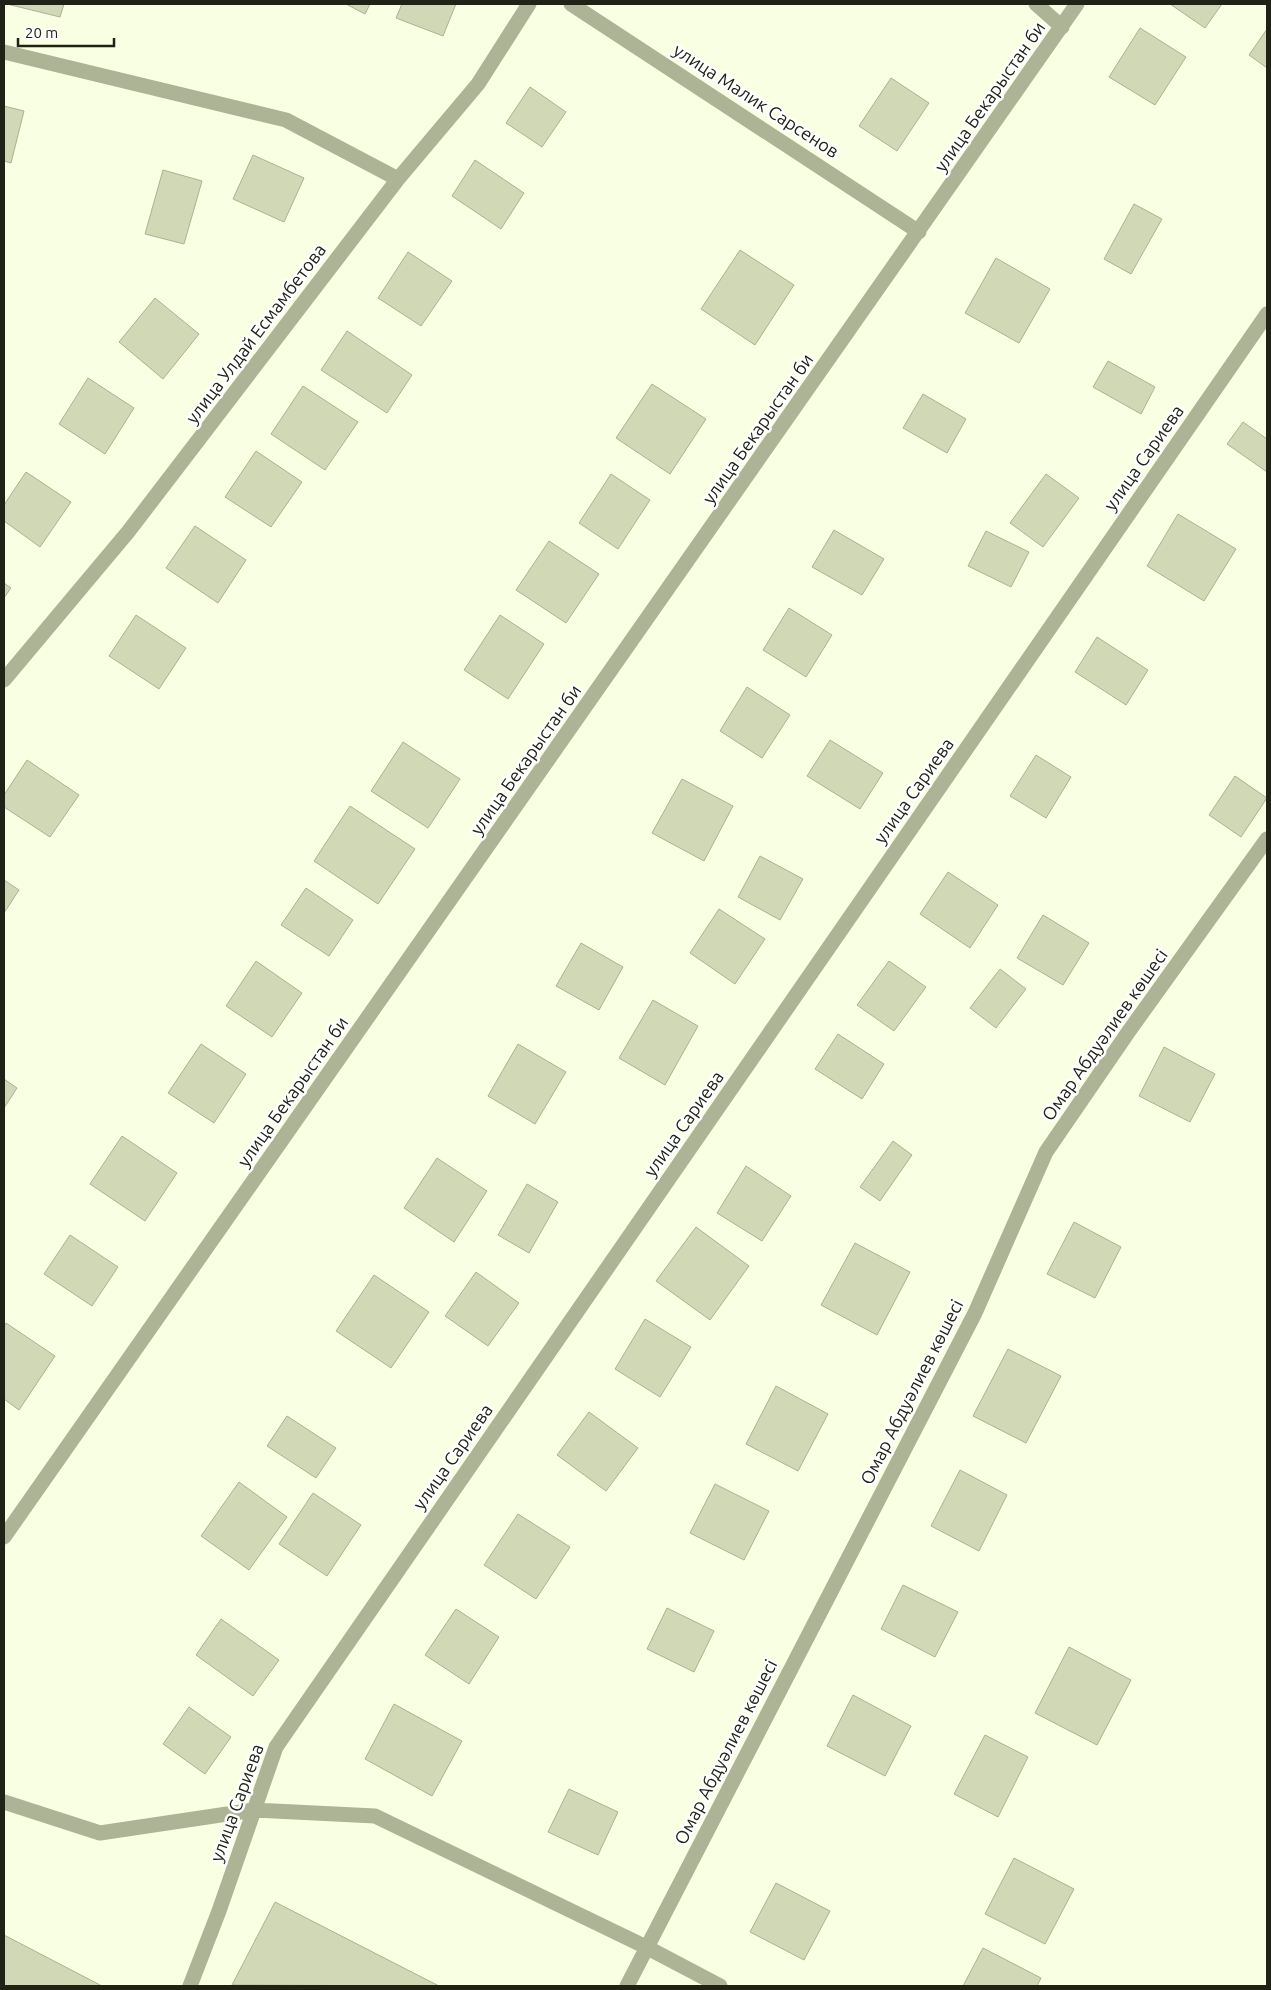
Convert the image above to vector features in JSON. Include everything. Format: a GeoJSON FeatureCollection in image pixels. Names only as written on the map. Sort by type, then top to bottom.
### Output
{"type":"FeatureCollection","features":[{"type":"Feature","properties":{"kind":"street","name":"улица Улдай Есмамбетова"},"geometry":{"type":"LineString","coordinates":[[4,680],[128,532],[398,179],[478,84],[529,4]]}},
{"type":"Feature","properties":{"kind":"street","name":"улица Малик Сарсенов"},"geometry":{"type":"LineString","coordinates":[[571,4],[919,232]]}},
{"type":"Feature","properties":{"kind":"street"},"geometry":{"type":"LineString","coordinates":[[1036,4],[1062,27]]}},
{"type":"Feature","properties":{"kind":"street","name":"улица Бекарыстан би"},"geometry":{"type":"LineString","coordinates":[[4,1537],[1077,4]]}},
{"type":"Feature","properties":{"kind":"street"},"geometry":{"type":"LineString","coordinates":[[4,52],[286,120],[398,179]]}},
{"type":"Feature","properties":{"kind":"street","name":"улица Сариева"},"geometry":{"type":"LineString","coordinates":[[190,1986],[219,1911],[276,1748],[1267,314]]}},
{"type":"Feature","properties":{"kind":"street","name":"Омар Абдуәлиев көшесі"},"geometry":{"type":"LineString","coordinates":[[627,1986],[975,1313],[1046,1152],[1129,1031],[1267,839]]}},
{"type":"Feature","properties":{"kind":"street"},"geometry":{"type":"LineString","coordinates":[[4,1802],[100,1833],[254,1810],[376,1816],[646,1947],[720,1986]]}},
{"type":"Feature","properties":{"kind":"building"},"geometry":{"type":"Polygon","coordinates":[[[7,4],[64,4],[60,17],[7,4]]]}},
{"type":"Feature","properties":{"kind":"building"},"geometry":{"type":"Polygon","coordinates":[[[346,4],[370,4],[365,14],[346,4]]]}},
{"type":"Feature","properties":{"kind":"building"},"geometry":{"type":"Polygon","coordinates":[[[402,4],[456,4],[443,36],[396,18],[402,4]]]}},
{"type":"Feature","properties":{"kind":"building"},"geometry":{"type":"Polygon","coordinates":[[[1170,4],[1222,4],[1205,28],[1170,4]]]}},
{"type":"Feature","properties":{"kind":"building"},"geometry":{"type":"Polygon","coordinates":[[[1140,28],[1186,57],[1155,105],[1109,77],[1140,28]]]}},
{"type":"Feature","properties":{"kind":"building"},"geometry":{"type":"Polygon","coordinates":[[[1267,29],[1267,68],[1249,55],[1267,29]]]}},
{"type":"Feature","properties":{"kind":"building"},"geometry":{"type":"Polygon","coordinates":[[[891,78],[929,103],[897,151],[859,126],[891,78]]]}},
{"type":"Feature","properties":{"kind":"building"},"geometry":{"type":"Polygon","coordinates":[[[530,87],[566,112],[542,147],[506,123],[530,87]]]}},
{"type":"Feature","properties":{"kind":"building"},"geometry":{"type":"Polygon","coordinates":[[[4,106],[24,111],[11,163],[4,161],[4,106]]]}},
{"type":"Feature","properties":{"kind":"building"},"geometry":{"type":"Polygon","coordinates":[[[253,155],[304,178],[284,222],[233,199],[253,155]]]}},
{"type":"Feature","properties":{"kind":"building"},"geometry":{"type":"Polygon","coordinates":[[[475,160],[524,193],[501,229],[452,196],[475,160]]]}},
{"type":"Feature","properties":{"kind":"building"},"geometry":{"type":"Polygon","coordinates":[[[163,170],[202,181],[184,244],[145,234],[163,170]]]}},
{"type":"Feature","properties":{"kind":"building"},"geometry":{"type":"Polygon","coordinates":[[[1134,204],[1162,219],[1131,274],[1104,259],[1134,204]]]}},
{"type":"Feature","properties":{"kind":"building"},"geometry":{"type":"Polygon","coordinates":[[[740,250],[794,285],[755,345],[701,309],[740,250]]]}},
{"type":"Feature","properties":{"kind":"building"},"geometry":{"type":"Polygon","coordinates":[[[408,252],[452,281],[421,326],[378,298],[408,252]]]}},
{"type":"Feature","properties":{"kind":"building"},"geometry":{"type":"Polygon","coordinates":[[[996,258],[1050,289],[1019,343],[965,313],[996,258]]]}},
{"type":"Feature","properties":{"kind":"building"},"geometry":{"type":"Polygon","coordinates":[[[155,298],[199,334],[163,379],[119,342],[155,298]]]}},
{"type":"Feature","properties":{"kind":"building"},"geometry":{"type":"Polygon","coordinates":[[[347,331],[412,375],[387,413],[321,370],[347,331]]]}},
{"type":"Feature","properties":{"kind":"building"},"geometry":{"type":"Polygon","coordinates":[[[1108,361],[1155,387],[1141,414],[1093,387],[1108,361]]]}},
{"type":"Feature","properties":{"kind":"building"},"geometry":{"type":"Polygon","coordinates":[[[88,378],[134,408],[105,454],[59,424],[88,378]]]}},
{"type":"Feature","properties":{"kind":"building"},"geometry":{"type":"Polygon","coordinates":[[[652,384],[706,419],[670,474],[616,438],[652,384]]]}},
{"type":"Feature","properties":{"kind":"building"},"geometry":{"type":"Polygon","coordinates":[[[303,386],[358,422],[325,470],[271,434],[303,386]]]}},
{"type":"Feature","properties":{"kind":"building"},"geometry":{"type":"Polygon","coordinates":[[[923,394],[966,419],[947,453],[903,428],[923,394]]]}},
{"type":"Feature","properties":{"kind":"building"},"geometry":{"type":"Polygon","coordinates":[[[1243,422],[1267,439],[1267,472],[1227,444],[1243,422]]]}},
{"type":"Feature","properties":{"kind":"building"},"geometry":{"type":"Polygon","coordinates":[[[256,451],[302,482],[271,527],[225,497],[256,451]]]}},
{"type":"Feature","properties":{"kind":"building"},"geometry":{"type":"Polygon","coordinates":[[[26,472],[71,502],[40,547],[4,521],[4,505],[26,472]]]}},
{"type":"Feature","properties":{"kind":"building"},"geometry":{"type":"Polygon","coordinates":[[[611,474],[650,500],[618,549],[579,523],[611,474]]]}},
{"type":"Feature","properties":{"kind":"building"},"geometry":{"type":"Polygon","coordinates":[[[1046,474],[1079,498],[1043,547],[1010,523],[1046,474]]]}},
{"type":"Feature","properties":{"kind":"building"},"geometry":{"type":"Polygon","coordinates":[[[1178,514],[1236,549],[1204,601],[1147,566],[1178,514]]]}},
{"type":"Feature","properties":{"kind":"building"},"geometry":{"type":"Polygon","coordinates":[[[195,526],[246,560],[218,603],[166,568],[195,526]]]}},
{"type":"Feature","properties":{"kind":"building"},"geometry":{"type":"Polygon","coordinates":[[[834,530],[884,559],[862,595],[812,567],[834,530]]]}},
{"type":"Feature","properties":{"kind":"building"},"geometry":{"type":"Polygon","coordinates":[[[986,531],[1029,552],[1011,587],[968,566],[986,531]]]}},
{"type":"Feature","properties":{"kind":"building"},"geometry":{"type":"Polygon","coordinates":[[[549,541],[599,574],[566,623],[516,590],[549,541]]]}},
{"type":"Feature","properties":{"kind":"building"},"geometry":{"type":"Polygon","coordinates":[[[4,583],[11,588],[4,598],[4,583]]]}},
{"type":"Feature","properties":{"kind":"building"},"geometry":{"type":"Polygon","coordinates":[[[789,608],[832,635],[806,677],[763,650],[789,608]]]}},
{"type":"Feature","properties":{"kind":"building"},"geometry":{"type":"Polygon","coordinates":[[[136,615],[186,648],[159,689],[109,656],[136,615]]]}},
{"type":"Feature","properties":{"kind":"building"},"geometry":{"type":"Polygon","coordinates":[[[500,615],[544,644],[508,699],[464,670],[500,615]]]}},
{"type":"Feature","properties":{"kind":"building"},"geometry":{"type":"Polygon","coordinates":[[[1097,637],[1148,670],[1126,705],[1075,672],[1097,637]]]}},
{"type":"Feature","properties":{"kind":"building"},"geometry":{"type":"Polygon","coordinates":[[[747,687],[790,715],[762,758],[720,731],[747,687]]]}},
{"type":"Feature","properties":{"kind":"building"},"geometry":{"type":"Polygon","coordinates":[[[830,740],[883,773],[860,809],[807,776],[830,740]]]}},
{"type":"Feature","properties":{"kind":"building"},"geometry":{"type":"Polygon","coordinates":[[[403,742],[460,779],[428,828],[371,791],[403,742]]]}},
{"type":"Feature","properties":{"kind":"building"},"geometry":{"type":"Polygon","coordinates":[[[1036,755],[1071,777],[1046,818],[1010,796],[1036,755]]]}},
{"type":"Feature","properties":{"kind":"building"},"geometry":{"type":"Polygon","coordinates":[[[27,760],[79,795],[50,837],[4,807],[4,795],[27,760]]]}},
{"type":"Feature","properties":{"kind":"building"},"geometry":{"type":"Polygon","coordinates":[[[1235,776],[1267,798],[1241,837],[1209,815],[1235,776]]]}},
{"type":"Feature","properties":{"kind":"building"},"geometry":{"type":"Polygon","coordinates":[[[682,779],[733,806],[704,861],[652,833],[682,779]]]}},
{"type":"Feature","properties":{"kind":"building"},"geometry":{"type":"Polygon","coordinates":[[[350,806],[415,849],[378,904],[314,861],[350,806]]]}},
{"type":"Feature","properties":{"kind":"building"},"geometry":{"type":"Polygon","coordinates":[[[760,856],[803,879],[780,920],[738,897],[760,856]]]}},
{"type":"Feature","properties":{"kind":"building"},"geometry":{"type":"Polygon","coordinates":[[[948,872],[998,905],[970,948],[920,914],[948,872]]]}},
{"type":"Feature","properties":{"kind":"building"},"geometry":{"type":"Polygon","coordinates":[[[4,880],[19,890],[4,913],[4,880]]]}},
{"type":"Feature","properties":{"kind":"building"},"geometry":{"type":"Polygon","coordinates":[[[306,888],[353,920],[329,956],[281,925],[306,888]]]}},
{"type":"Feature","properties":{"kind":"building"},"geometry":{"type":"Polygon","coordinates":[[[719,909],[765,939],[735,984],[690,953],[719,909]]]}},
{"type":"Feature","properties":{"kind":"building"},"geometry":{"type":"Polygon","coordinates":[[[1043,915],[1089,943],[1063,985],[1017,958],[1043,915]]]}},
{"type":"Feature","properties":{"kind":"building"},"geometry":{"type":"Polygon","coordinates":[[[581,943],[623,967],[599,1010],[556,986],[581,943]]]}},
{"type":"Feature","properties":{"kind":"building"},"geometry":{"type":"Polygon","coordinates":[[[256,961],[302,993],[272,1037],[226,1006],[256,961]]]}},
{"type":"Feature","properties":{"kind":"building"},"geometry":{"type":"Polygon","coordinates":[[[889,961],[926,987],[894,1031],[857,1005],[889,961]]]}},
{"type":"Feature","properties":{"kind":"building"},"geometry":{"type":"Polygon","coordinates":[[[1000,969],[1026,989],[996,1028],[970,1008],[1000,969]]]}},
{"type":"Feature","properties":{"kind":"building"},"geometry":{"type":"Polygon","coordinates":[[[653,1000],[698,1026],[665,1085],[619,1058],[653,1000]]]}},
{"type":"Feature","properties":{"kind":"building"},"geometry":{"type":"Polygon","coordinates":[[[838,1034],[884,1064],[862,1099],[815,1069],[838,1034]]]}},
{"type":"Feature","properties":{"kind":"building"},"geometry":{"type":"Polygon","coordinates":[[[201,1044],[246,1074],[214,1123],[168,1093],[201,1044]]]}},
{"type":"Feature","properties":{"kind":"building"},"geometry":{"type":"Polygon","coordinates":[[[518,1044],[566,1072],[535,1124],[488,1096],[518,1044]]]}},
{"type":"Feature","properties":{"kind":"building"},"geometry":{"type":"Polygon","coordinates":[[[1164,1047],[1215,1074],[1190,1122],[1139,1096],[1164,1047]]]}},
{"type":"Feature","properties":{"kind":"building"},"geometry":{"type":"Polygon","coordinates":[[[4,1079],[17,1088],[4,1108],[4,1079]]]}},
{"type":"Feature","properties":{"kind":"building"},"geometry":{"type":"Polygon","coordinates":[[[122,1136],[177,1173],[145,1221],[90,1184],[122,1136]]]}},
{"type":"Feature","properties":{"kind":"building"},"geometry":{"type":"Polygon","coordinates":[[[893,1141],[912,1155],[880,1201],[860,1187],[893,1141]]]}},
{"type":"Feature","properties":{"kind":"building"},"geometry":{"type":"Polygon","coordinates":[[[437,1158],[487,1191],[454,1242],[404,1208],[437,1158]]]}},
{"type":"Feature","properties":{"kind":"building"},"geometry":{"type":"Polygon","coordinates":[[[746,1166],[791,1196],[762,1241],[717,1213],[746,1166]]]}},
{"type":"Feature","properties":{"kind":"building"},"geometry":{"type":"Polygon","coordinates":[[[527,1184],[558,1202],[529,1253],[498,1235],[527,1184]]]}},
{"type":"Feature","properties":{"kind":"building"},"geometry":{"type":"Polygon","coordinates":[[[1074,1222],[1121,1247],[1095,1298],[1047,1274],[1074,1222]]]}},
{"type":"Feature","properties":{"kind":"building"},"geometry":{"type":"Polygon","coordinates":[[[696,1227],[749,1266],[710,1320],[656,1281],[696,1227]]]}},
{"type":"Feature","properties":{"kind":"building"},"geometry":{"type":"Polygon","coordinates":[[[70,1235],[118,1267],[92,1306],[44,1274],[70,1235]]]}},
{"type":"Feature","properties":{"kind":"building"},"geometry":{"type":"Polygon","coordinates":[[[855,1243],[910,1272],[877,1335],[821,1305],[855,1243]]]}},
{"type":"Feature","properties":{"kind":"building"},"geometry":{"type":"Polygon","coordinates":[[[476,1272],[519,1303],[488,1346],[445,1316],[476,1272]]]}},
{"type":"Feature","properties":{"kind":"building"},"geometry":{"type":"Polygon","coordinates":[[[374,1275],[429,1312],[391,1368],[336,1331],[374,1275]]]}},
{"type":"Feature","properties":{"kind":"building"},"geometry":{"type":"Polygon","coordinates":[[[645,1319],[691,1347],[660,1397],[615,1369],[645,1319]]]}},
{"type":"Feature","properties":{"kind":"building"},"geometry":{"type":"Polygon","coordinates":[[[6,1323],[55,1356],[19,1410],[4,1399],[4,1327],[6,1323]]]}},
{"type":"Feature","properties":{"kind":"building"},"geometry":{"type":"Polygon","coordinates":[[[1008,1349],[1061,1376],[1026,1443],[973,1416],[1008,1349]]]}},
{"type":"Feature","properties":{"kind":"building"},"geometry":{"type":"Polygon","coordinates":[[[776,1386],[828,1414],[798,1471],[746,1444],[776,1386]]]}},
{"type":"Feature","properties":{"kind":"building"},"geometry":{"type":"Polygon","coordinates":[[[589,1412],[638,1448],[606,1491],[557,1455],[589,1412]]]}},
{"type":"Feature","properties":{"kind":"building"},"geometry":{"type":"Polygon","coordinates":[[[287,1416],[336,1448],[316,1478],[267,1446],[287,1416]]]}},
{"type":"Feature","properties":{"kind":"building"},"geometry":{"type":"Polygon","coordinates":[[[960,1470],[1007,1495],[979,1551],[931,1526],[960,1470]]]}},
{"type":"Feature","properties":{"kind":"building"},"geometry":{"type":"Polygon","coordinates":[[[239,1482],[287,1517],[249,1570],[201,1536],[239,1482]]]}},
{"type":"Feature","properties":{"kind":"building"},"geometry":{"type":"Polygon","coordinates":[[[715,1484],[769,1511],[744,1560],[690,1533],[715,1484]]]}},
{"type":"Feature","properties":{"kind":"building"},"geometry":{"type":"Polygon","coordinates":[[[313,1493],[361,1525],[327,1576],[279,1544],[313,1493]]]}},
{"type":"Feature","properties":{"kind":"building"},"geometry":{"type":"Polygon","coordinates":[[[518,1514],[570,1547],[536,1599],[484,1565],[518,1514]]]}},
{"type":"Feature","properties":{"kind":"building"},"geometry":{"type":"Polygon","coordinates":[[[903,1585],[958,1612],[935,1657],[881,1629],[903,1585]]]}},
{"type":"Feature","properties":{"kind":"building"},"geometry":{"type":"Polygon","coordinates":[[[667,1608],[714,1631],[694,1672],[647,1649],[667,1608]]]}},
{"type":"Feature","properties":{"kind":"building"},"geometry":{"type":"Polygon","coordinates":[[[456,1609],[499,1637],[469,1684],[425,1655],[456,1609]]]}},
{"type":"Feature","properties":{"kind":"building"},"geometry":{"type":"Polygon","coordinates":[[[221,1619],[279,1660],[253,1696],[196,1655],[221,1619]]]}},
{"type":"Feature","properties":{"kind":"building"},"geometry":{"type":"Polygon","coordinates":[[[1069,1647],[1131,1680],[1097,1745],[1035,1713],[1069,1647]]]}},
{"type":"Feature","properties":{"kind":"building"},"geometry":{"type":"Polygon","coordinates":[[[853,1695],[911,1726],[885,1776],[827,1746],[853,1695]]]}},
{"type":"Feature","properties":{"kind":"building"},"geometry":{"type":"Polygon","coordinates":[[[394,1704],[462,1741],[432,1796],[365,1759],[394,1704]]]}},
{"type":"Feature","properties":{"kind":"building"},"geometry":{"type":"Polygon","coordinates":[[[189,1707],[231,1737],[205,1774],[163,1744],[189,1707]]]}},
{"type":"Feature","properties":{"kind":"building"},"geometry":{"type":"Polygon","coordinates":[[[985,1735],[1028,1757],[998,1817],[954,1794],[985,1735]]]}},
{"type":"Feature","properties":{"kind":"building"},"geometry":{"type":"Polygon","coordinates":[[[569,1789],[618,1812],[598,1855],[548,1832],[569,1789]]]}},
{"type":"Feature","properties":{"kind":"building"},"geometry":{"type":"Polygon","coordinates":[[[1014,1858],[1074,1889],[1045,1944],[985,1914],[1014,1858]]]}},
{"type":"Feature","properties":{"kind":"building"},"geometry":{"type":"Polygon","coordinates":[[[776,1883],[830,1911],[804,1960],[750,1932],[776,1883]]]}},
{"type":"Feature","properties":{"kind":"building"},"geometry":{"type":"Polygon","coordinates":[[[275,1902],[439,1986],[232,1985],[275,1902]]]}},
{"type":"Feature","properties":{"kind":"building"},"geometry":{"type":"Polygon","coordinates":[[[4,1935],[102,1986],[4,1986],[4,1935]]]}},
{"type":"Feature","properties":{"kind":"building"},"geometry":{"type":"Polygon","coordinates":[[[983,1948],[1041,1978],[1037,1986],[963,1986],[983,1948]]]}}]}
